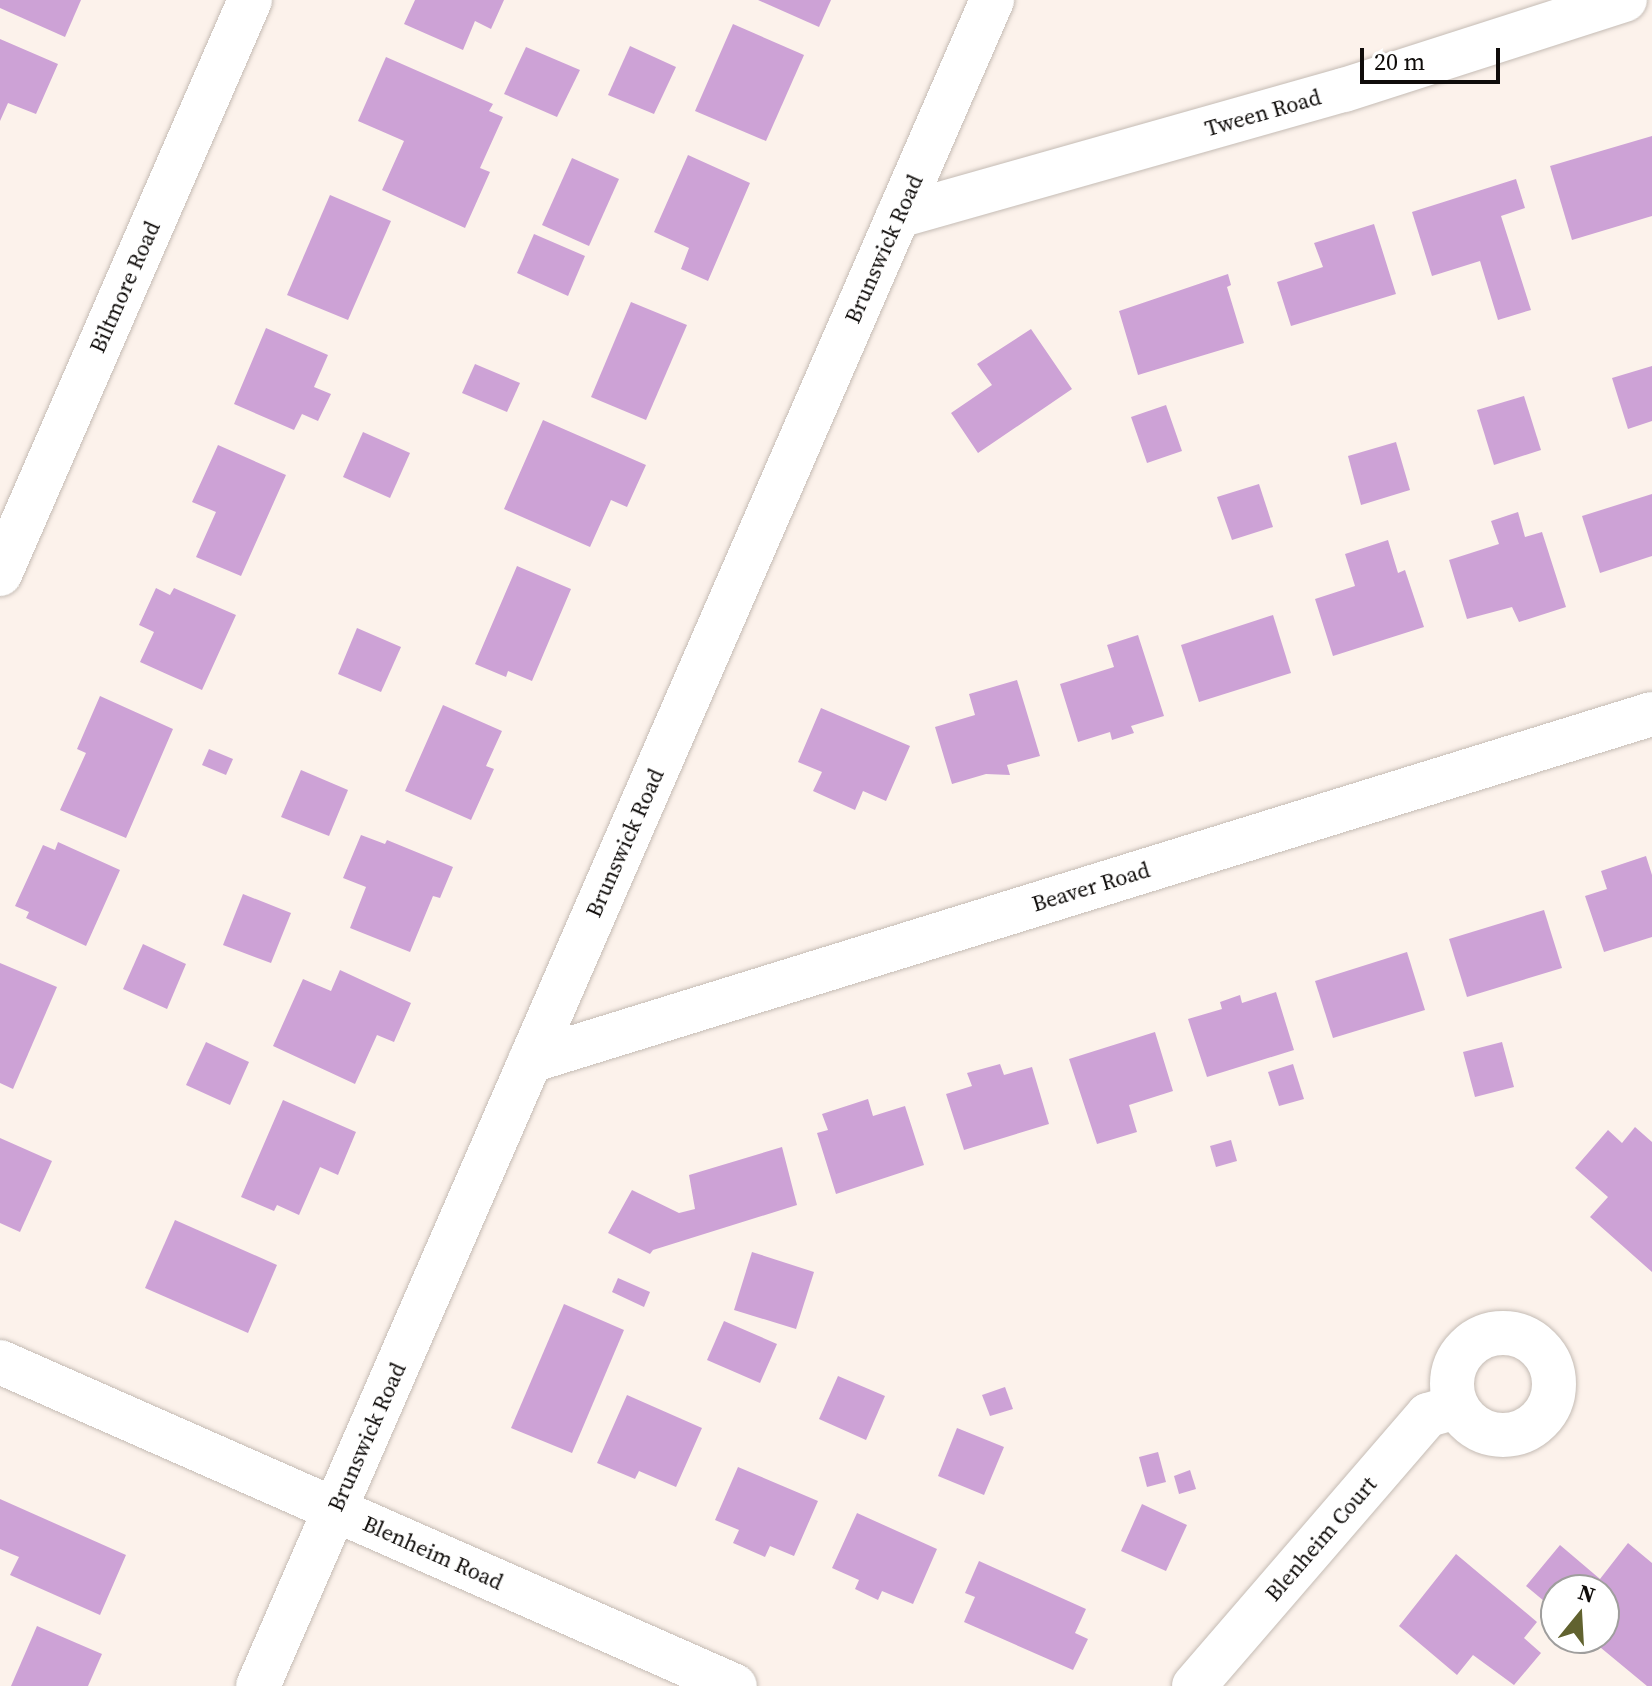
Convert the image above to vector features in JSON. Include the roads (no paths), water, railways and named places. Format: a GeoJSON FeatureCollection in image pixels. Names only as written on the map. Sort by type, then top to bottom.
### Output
{"type":"FeatureCollection","features":[{"type":"Feature","properties":{"kind":"street","name":"Biltmore Road"},"geometry":{"type":"LineString","coordinates":[[0,574],[250,0]]}},
{"type":"Feature","properties":{"kind":"street","name":"Brunswick Road"},"geometry":{"type":"LineString","coordinates":[[258,1686],[992,0]]}},
{"type":"Feature","properties":{"kind":"street","name":"Tween Road"},"geometry":{"type":"LineString","coordinates":[[898,216],[1344,90],[1625,0]]}},
{"type":"Feature","properties":{"kind":"street","name":"Beaver Road"},"geometry":{"type":"LineString","coordinates":[[530,1061],[1652,714]]}},
{"type":"Feature","properties":{"kind":"street","name":"Blenheim Road"},"geometry":{"type":"LineString","coordinates":[[0,1362],[735,1686]]}},
{"type":"Feature","properties":{"kind":"street","name":"Blenheim Court"},"geometry":{"type":"LineString","coordinates":[[1194,1686],[1428,1415],[1456,1407]]}}]}
